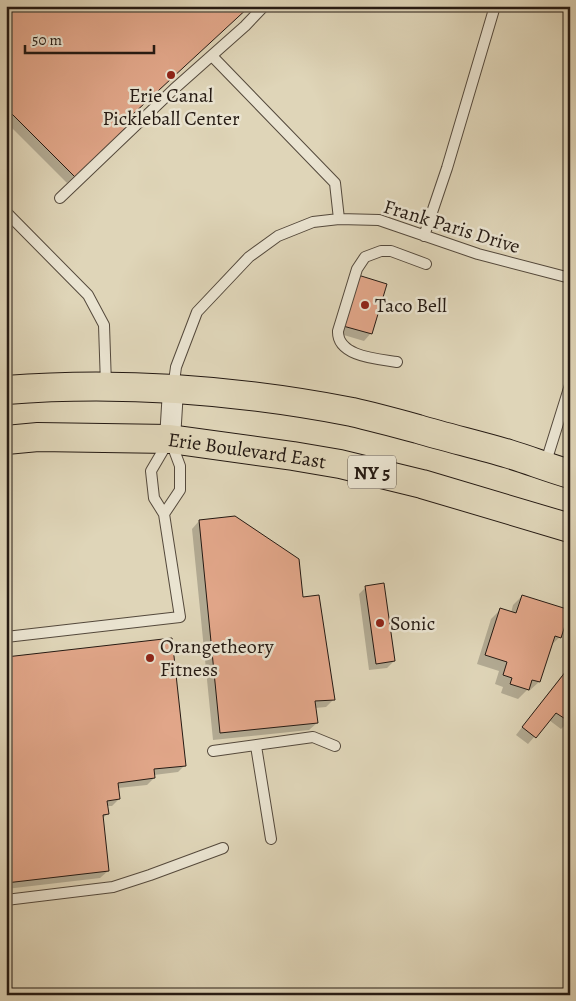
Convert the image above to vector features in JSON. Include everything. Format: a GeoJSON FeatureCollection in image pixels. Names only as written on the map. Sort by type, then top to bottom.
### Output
{"type":"FeatureCollection","features":[{"type":"Feature","properties":{"kind":"main road"},"geometry":{"type":"LineString","coordinates":[[6,390],[54,386],[106,385],[229,393],[353,412],[507,454],[557,470]]}},
{"type":"Feature","properties":{"kind":"main road","name":"Erie Boulevard East"},"geometry":{"type":"LineString","coordinates":[[6,440],[38,437],[170,439],[293,456],[340,464],[422,484],[570,528]]}},
{"type":"Feature","properties":{"kind":"street"},"geometry":{"type":"LineString","coordinates":[[170,439],[173,390]]}},
{"type":"Feature","properties":{"kind":"lane"},"geometry":{"type":"LineString","coordinates":[[60,198],[245,26],[264,6]]}},
{"type":"Feature","properties":{"kind":"lane"},"geometry":{"type":"LineString","coordinates":[[424,236],[447,168],[495,6]]}},
{"type":"Feature","properties":{"kind":"lane"},"geometry":{"type":"LineString","coordinates":[[212,56],[336,182],[339,219]]}},
{"type":"Feature","properties":{"kind":"lane"},"geometry":{"type":"LineString","coordinates":[[6,212],[88,295],[104,324],[106,385]]}},
{"type":"Feature","properties":{"kind":"lane","name":"Frank Paris Drive"},"geometry":{"type":"LineString","coordinates":[[173,390],[176,367],[197,312],[249,257],[278,236],[313,222],[339,219],[379,220],[478,254],[570,278]]}},
{"type":"Feature","properties":{"kind":"lane"},"geometry":{"type":"LineString","coordinates":[[398,362],[361,356],[342,345],[338,338],[344,314],[357,269],[365,257],[381,251],[391,251],[426,264]]}},
{"type":"Feature","properties":{"kind":"lane"},"geometry":{"type":"LineString","coordinates":[[557,470],[570,385]]}},
{"type":"Feature","properties":{"kind":"lane"},"geometry":{"type":"LineString","coordinates":[[6,637],[180,617],[164,514],[154,498],[151,471],[170,439]]}},
{"type":"Feature","properties":{"kind":"lane"},"geometry":{"type":"LineString","coordinates":[[164,514],[180,490],[180,466],[170,439]]}},
{"type":"Feature","properties":{"kind":"lane"},"geometry":{"type":"LineString","coordinates":[[213,751],[312,737],[335,746]]}},
{"type":"Feature","properties":{"kind":"lane"},"geometry":{"type":"LineString","coordinates":[[256,746],[271,838]]}},
{"type":"Feature","properties":{"kind":"lane"},"geometry":{"type":"LineString","coordinates":[[6,900],[113,887],[223,848]]}},
{"type":"Feature","properties":{"kind":"building"},"geometry":{"type":"Polygon","coordinates":[[[6,6],[250,6],[132,115],[135,119],[75,177],[6,108],[6,6]]]}},
{"type":"Feature","properties":{"kind":"building","name":"Taco Bell"},"geometry":{"type":"Polygon","coordinates":[[[358,275],[387,284],[372,334],[343,326],[358,275]]]}},
{"type":"Feature","properties":{"kind":"building"},"geometry":{"type":"Polygon","coordinates":[[[235,516],[299,559],[303,597],[319,595],[335,700],[315,701],[318,723],[220,733],[199,520],[235,516]]]}},
{"type":"Feature","properties":{"kind":"building","name":"Sonic"},"geometry":{"type":"Polygon","coordinates":[[[384,583],[395,661],[376,664],[365,586],[384,583]]]}},
{"type":"Feature","properties":{"kind":"building"},"geometry":{"type":"Polygon","coordinates":[[[522,595],[570,610],[561,638],[555,636],[540,682],[532,680],[529,690],[510,684],[512,678],[503,675],[507,662],[485,655],[500,608],[516,613],[522,595]]]}},
{"type":"Feature","properties":{"kind":"building"},"geometry":{"type":"Polygon","coordinates":[[[172,638],[186,766],[154,769],[155,778],[118,783],[120,799],[107,801],[109,814],[103,815],[109,871],[6,883],[6,657],[172,638]]]}},
{"type":"Feature","properties":{"kind":"building"},"geometry":{"type":"Polygon","coordinates":[[[570,666],[570,722],[556,713],[536,738],[522,727],[570,666]]]}},
{"type":"Feature","properties":{"kind":"place","name":"Erie Canal Pickleball Center"},"geometry":{"type":"Point","coordinates":[171,75]}},
{"type":"Feature","properties":{"kind":"place","name":"Taco Bell"},"geometry":{"type":"Point","coordinates":[365,305]}},
{"type":"Feature","properties":{"kind":"place","name":"Sonic"},"geometry":{"type":"Point","coordinates":[380,623]}},
{"type":"Feature","properties":{"kind":"place","name":"Orangetheory Fitness"},"geometry":{"type":"Point","coordinates":[150,658]}}]}
